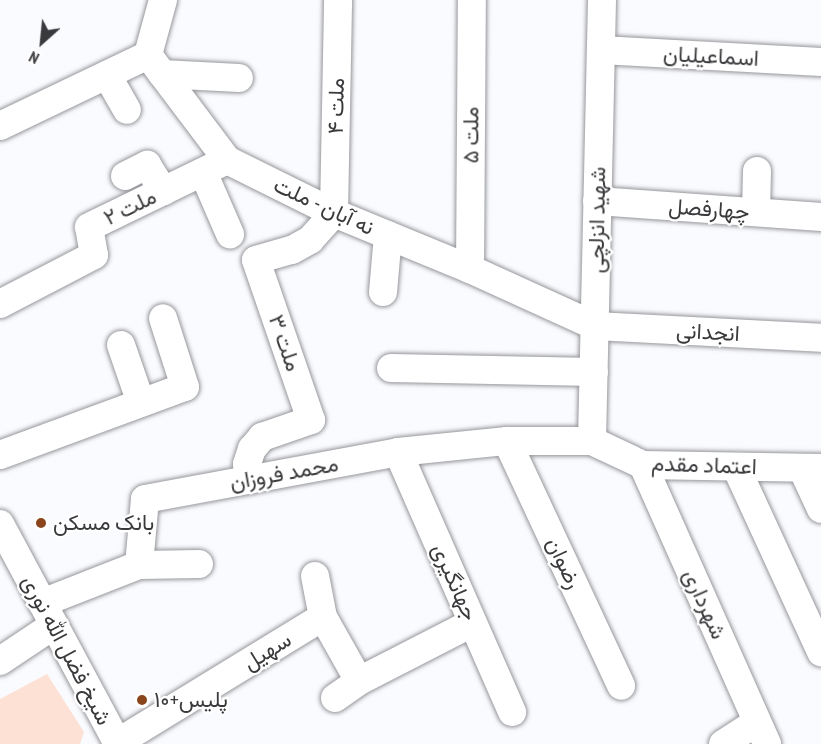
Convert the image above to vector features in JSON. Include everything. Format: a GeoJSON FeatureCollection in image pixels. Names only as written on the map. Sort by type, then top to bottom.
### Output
{"type":"FeatureCollection","features":[{"type":"Feature","properties":{"kind":"street"},"geometry":{"type":"LineString","coordinates":[[155,64],[163,0]]}},
{"type":"Feature","properties":{"kind":"street","name":"ملت ۴"},"geometry":{"type":"LineString","coordinates":[[334,213],[338,0]]}},
{"type":"Feature","properties":{"kind":"street","name":"ملت ۵"},"geometry":{"type":"LineString","coordinates":[[470,270],[472,0]]}},
{"type":"Feature","properties":{"kind":"street","name":"شهید انزلچی"},"geometry":{"type":"LineString","coordinates":[[592,441],[602,0]]}},
{"type":"Feature","properties":{"kind":"street","name":"اسماعیلیان"},"geometry":{"type":"LineString","coordinates":[[601,50],[821,62]]}},
{"type":"Feature","properties":{"kind":"street"},"geometry":{"type":"LineString","coordinates":[[0,126],[106,75],[155,64],[239,78]]}},
{"type":"Feature","properties":{"kind":"street","name":"نه آبان - ملت"},"geometry":{"type":"LineString","coordinates":[[155,64],[215,166],[470,270],[595,326]]}},
{"type":"Feature","properties":{"kind":"street"},"geometry":{"type":"LineString","coordinates":[[106,75],[127,110]]}},
{"type":"Feature","properties":{"kind":"street"},"geometry":{"type":"LineString","coordinates":[[125,176],[147,165],[163,191]]}},
{"type":"Feature","properties":{"kind":"street"},"geometry":{"type":"LineString","coordinates":[[215,166],[230,234]]}},
{"type":"Feature","properties":{"kind":"street","name":"ملت ۲"},"geometry":{"type":"LineString","coordinates":[[0,304],[94,255],[89,227],[215,166]]}},
{"type":"Feature","properties":{"kind":"street"},"geometry":{"type":"LineString","coordinates":[[756,171],[756,212]]}},
{"type":"Feature","properties":{"kind":"street","name":"چهارفصل"},"geometry":{"type":"LineString","coordinates":[[597,201],[821,217]]}},
{"type":"Feature","properties":{"kind":"street","name":"ملت ۳"},"geometry":{"type":"LineString","coordinates":[[249,480],[247,464],[252,449],[262,437],[311,420],[256,260],[292,250],[310,240],[334,213]]}},
{"type":"Feature","properties":{"kind":"street"},"geometry":{"type":"LineString","coordinates":[[383,292],[388,236]]}},
{"type":"Feature","properties":{"kind":"street"},"geometry":{"type":"LineString","coordinates":[[0,454],[185,387],[163,318]]}},
{"type":"Feature","properties":{"kind":"street","name":"انجدانی"},"geometry":{"type":"LineString","coordinates":[[595,326],[821,338]]}},
{"type":"Feature","properties":{"kind":"street"},"geometry":{"type":"LineString","coordinates":[[121,345],[141,403]]}},
{"type":"Feature","properties":{"kind":"street"},"geometry":{"type":"LineString","coordinates":[[392,368],[594,372]]}},
{"type":"Feature","properties":{"kind":"street","name":"محمد فروزان"},"geometry":{"type":"LineString","coordinates":[[139,565],[145,499],[398,452],[507,441],[592,441]]}},
{"type":"Feature","properties":{"kind":"street","name":"رضوان"},"geometry":{"type":"LineString","coordinates":[[507,441],[621,686]]}},
{"type":"Feature","properties":{"kind":"street","name":"اعتماد مقدم"},"geometry":{"type":"LineString","coordinates":[[592,441],[643,465],[811,468]]}},
{"type":"Feature","properties":{"kind":"street","name":"جهانگیری"},"geometry":{"type":"LineString","coordinates":[[398,452],[512,712]]}},
{"type":"Feature","properties":{"kind":"street","name":"شهرداری"},"geometry":{"type":"LineString","coordinates":[[643,465],[762,733]]}},
{"type":"Feature","properties":{"kind":"street"},"geometry":{"type":"LineString","coordinates":[[735,467],[821,652]]}},
{"type":"Feature","properties":{"kind":"street"},"geometry":{"type":"LineString","coordinates":[[811,468],[821,509]]}},
{"type":"Feature","properties":{"kind":"street","name":"شیخ فضل الله نوری"},"geometry":{"type":"LineString","coordinates":[[0,524],[118,744]]}},
{"type":"Feature","properties":{"kind":"street"},"geometry":{"type":"LineString","coordinates":[[0,661],[48,614],[139,565],[199,564]]}},
{"type":"Feature","properties":{"kind":"street"},"geometry":{"type":"LineString","coordinates":[[315,576],[322,617],[359,681]]}},
{"type":"Feature","properties":{"kind":"street","name":"سهیل"},"geometry":{"type":"LineString","coordinates":[[118,744],[322,617]]}},
{"type":"Feature","properties":{"kind":"street"},"geometry":{"type":"LineString","coordinates":[[335,698],[359,681],[472,623]]}},
{"type":"Feature","properties":{"kind":"street"},"geometry":{"type":"LineString","coordinates":[[723,744],[762,733]]}},
{"type":"Feature","properties":{"kind":"shaded area"},"geometry":{"type":"Polygon","coordinates":[[[47,674],[84,732],[80,744],[0,744],[0,699],[47,674]]]}},
{"type":"Feature","properties":{"kind":"place","name":"بانک مسکن"},"geometry":{"type":"Point","coordinates":[41,523]}},
{"type":"Feature","properties":{"kind":"place","name":"پلیس+۱۰"},"geometry":{"type":"Point","coordinates":[142,700]}}]}
